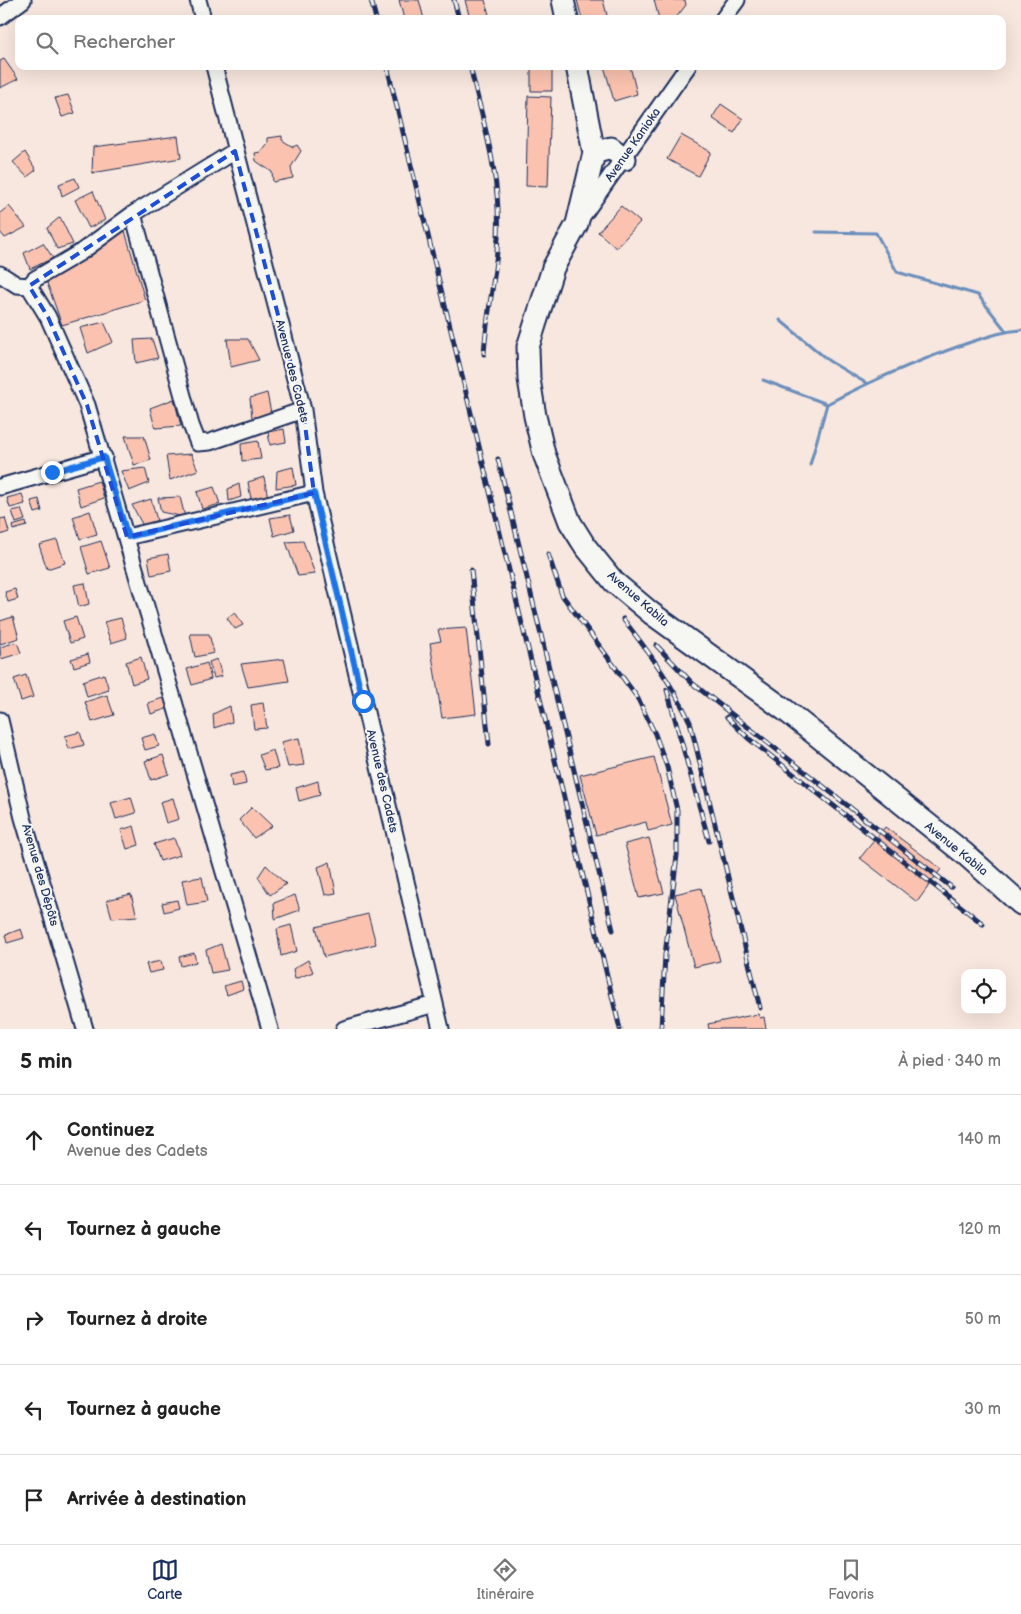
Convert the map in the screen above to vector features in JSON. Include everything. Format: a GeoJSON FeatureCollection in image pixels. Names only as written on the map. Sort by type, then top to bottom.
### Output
{"type":"FeatureCollection","features":[{"type":"Feature","properties":{"kind":"highway"},"geometry":{"type":"LineString","coordinates":[[562,0],[566,15]]}},
{"type":"Feature","properties":{"kind":"highway","name":"Avenue Kabila"},"geometry":{"type":"LineString","coordinates":[[578,70],[594,153],[577,224],[553,268],[539,307],[528,347],[535,416],[544,454],[570,522],[585,546],[614,582],[651,613],[785,710],[965,854],[1021,904]]}},
{"type":"Feature","properties":{"kind":"highway"},"geometry":{"type":"LineString","coordinates":[[594,153],[611,148],[625,159]]}},
{"type":"Feature","properties":{"kind":"street"},"geometry":{"type":"LineString","coordinates":[[0,17],[24,0]]}},
{"type":"Feature","properties":{"kind":"street"},"geometry":{"type":"LineString","coordinates":[[198,0],[201,15]]}},
{"type":"Feature","properties":{"kind":"street"},"geometry":{"type":"LineString","coordinates":[[726,15],[737,0]]}},
{"type":"Feature","properties":{"kind":"street","name":"Avenue des Cadets"},"geometry":{"type":"LineString","coordinates":[[215,70],[303,410],[314,493],[441,1029]]}},
{"type":"Feature","properties":{"kind":"street","name":"Avenue Kanioka"},"geometry":{"type":"LineString","coordinates":[[577,224],[625,159],[685,70]]}},
{"type":"Feature","properties":{"kind":"street"},"geometry":{"type":"LineString","coordinates":[[0,274],[17,285],[29,286],[45,272],[81,252],[133,214],[235,151]]}},
{"type":"Feature","properties":{"kind":"street"},"geometry":{"type":"LineString","coordinates":[[133,214],[191,425],[198,443],[210,442],[303,410]]}},
{"type":"Feature","properties":{"kind":"street"},"geometry":{"type":"LineString","coordinates":[[29,286],[48,317],[68,359],[87,405],[104,457],[128,537],[150,622],[185,734],[204,807],[270,1029]]}},
{"type":"Feature","properties":{"kind":"street"},"geometry":{"type":"LineString","coordinates":[[0,487],[104,457]]}},
{"type":"Feature","properties":{"kind":"street"},"geometry":{"type":"LineString","coordinates":[[128,537],[314,493]]}},
{"type":"Feature","properties":{"kind":"street","name":"Avenue des Dépôts"},"geometry":{"type":"LineString","coordinates":[[0,722],[23,818],[86,1029]]}},
{"type":"Feature","properties":{"kind":"street"},"geometry":{"type":"LineString","coordinates":[[344,1029],[435,1004]]}},
{"type":"Feature","properties":{"kind":"highlighted area"},"geometry":{"type":"Polygon","coordinates":[[[235,151],[303,410],[314,493],[127,537],[87,405],[48,317],[29,286],[235,151]]]}},
{"type":"Feature","properties":{"kind":"building"},"geometry":{"type":"Polygon","coordinates":[[[399,0],[419,0],[423,15],[403,15],[399,0]]]}},
{"type":"Feature","properties":{"kind":"building"},"geometry":{"type":"Polygon","coordinates":[[[465,0],[485,0],[489,15],[469,15],[465,0]]]}},
{"type":"Feature","properties":{"kind":"building"},"geometry":{"type":"Polygon","coordinates":[[[577,0],[603,0],[607,15],[581,15],[577,0]]]}},
{"type":"Feature","properties":{"kind":"building"},"geometry":{"type":"Polygon","coordinates":[[[654,0],[685,0],[686,5],[678,15],[658,15],[654,0]]]}},
{"type":"Feature","properties":{"kind":"building"},"geometry":{"type":"Polygon","coordinates":[[[4,59],[18,79],[0,88],[0,61],[4,59]]]}},
{"type":"Feature","properties":{"kind":"building"},"geometry":{"type":"Polygon","coordinates":[[[531,70],[552,70],[552,91],[531,91],[531,70]]]}},
{"type":"Feature","properties":{"kind":"building"},"geometry":{"type":"Polygon","coordinates":[[[605,70],[631,70],[637,94],[614,101],[605,70]]]}},
{"type":"Feature","properties":{"kind":"building"},"geometry":{"type":"Polygon","coordinates":[[[68,95],[75,113],[62,117],[55,98],[68,95]]]}},
{"type":"Feature","properties":{"kind":"building"},"geometry":{"type":"Polygon","coordinates":[[[528,96],[551,97],[548,187],[526,186],[528,96]]]}},
{"type":"Feature","properties":{"kind":"building"},"geometry":{"type":"Polygon","coordinates":[[[721,104],[743,119],[734,133],[712,118],[721,104]]]}},
{"type":"Feature","properties":{"kind":"building"},"geometry":{"type":"Polygon","coordinates":[[[681,135],[711,152],[698,176],[667,159],[681,135]]]}},
{"type":"Feature","properties":{"kind":"building"},"geometry":{"type":"Polygon","coordinates":[[[178,136],[181,158],[92,173],[93,147],[178,136]]]}},
{"type":"Feature","properties":{"kind":"building"},"geometry":{"type":"Polygon","coordinates":[[[282,136],[282,140],[293,147],[297,145],[301,151],[291,167],[293,178],[273,182],[272,172],[256,161],[255,153],[261,152],[268,143],[268,138],[282,136]]]}},
{"type":"Feature","properties":{"kind":"building"},"geometry":{"type":"Polygon","coordinates":[[[25,152],[36,170],[27,177],[13,162],[25,152]]]}},
{"type":"Feature","properties":{"kind":"building"},"geometry":{"type":"Polygon","coordinates":[[[75,178],[79,187],[62,196],[59,184],[75,178]]]}},
{"type":"Feature","properties":{"kind":"building"},"geometry":{"type":"Polygon","coordinates":[[[93,191],[105,220],[89,228],[75,200],[93,191]]]}},
{"type":"Feature","properties":{"kind":"building"},"geometry":{"type":"Polygon","coordinates":[[[9,206],[26,227],[5,238],[0,232],[0,213],[9,206]]]}},
{"type":"Feature","properties":{"kind":"building"},"geometry":{"type":"Polygon","coordinates":[[[621,206],[640,222],[616,248],[598,232],[621,206]]]}},
{"type":"Feature","properties":{"kind":"building"},"geometry":{"type":"Polygon","coordinates":[[[60,217],[73,244],[57,249],[47,228],[60,217]]]}},
{"type":"Feature","properties":{"kind":"building"},"geometry":{"type":"Polygon","coordinates":[[[125,231],[145,300],[62,325],[46,280],[125,231]]]}},
{"type":"Feature","properties":{"kind":"building"},"geometry":{"type":"Polygon","coordinates":[[[43,243],[53,258],[30,269],[24,253],[43,243]]]}},
{"type":"Feature","properties":{"kind":"building"},"geometry":{"type":"Polygon","coordinates":[[[104,322],[113,342],[88,353],[80,328],[104,322]]]}},
{"type":"Feature","properties":{"kind":"building"},"geometry":{"type":"Polygon","coordinates":[[[152,339],[158,358],[136,363],[134,340],[152,339]]]}},
{"type":"Feature","properties":{"kind":"building"},"geometry":{"type":"Polygon","coordinates":[[[227,339],[248,339],[259,360],[231,367],[227,339]]]}},
{"type":"Feature","properties":{"kind":"building"},"geometry":{"type":"Polygon","coordinates":[[[267,393],[271,413],[252,418],[250,398],[267,393]]]}},
{"type":"Feature","properties":{"kind":"building"},"geometry":{"type":"Polygon","coordinates":[[[174,399],[181,426],[155,428],[150,408],[174,399]]]}},
{"type":"Feature","properties":{"kind":"building"},"geometry":{"type":"Polygon","coordinates":[[[284,429],[286,442],[270,445],[268,432],[284,429]]]}},
{"type":"Feature","properties":{"kind":"building"},"geometry":{"type":"Polygon","coordinates":[[[125,436],[144,436],[151,460],[134,465],[125,436]]]}},
{"type":"Feature","properties":{"kind":"building"},"geometry":{"type":"Polygon","coordinates":[[[258,441],[261,459],[242,461],[241,444],[258,441]]]}},
{"type":"Feature","properties":{"kind":"building"},"geometry":{"type":"Polygon","coordinates":[[[191,454],[198,470],[170,480],[166,456],[191,454]]]}},
{"type":"Feature","properties":{"kind":"building"},"geometry":{"type":"Polygon","coordinates":[[[293,467],[296,485],[276,488],[277,471],[293,467]]]}},
{"type":"Feature","properties":{"kind":"building"},"geometry":{"type":"Polygon","coordinates":[[[145,468],[149,483],[129,491],[121,471],[145,468]]]}},
{"type":"Feature","properties":{"kind":"building"},"geometry":{"type":"Polygon","coordinates":[[[264,477],[268,498],[251,499],[248,482],[264,477]]]}},
{"type":"Feature","properties":{"kind":"building"},"geometry":{"type":"Polygon","coordinates":[[[99,481],[104,498],[81,506],[76,488],[99,481]]]}},
{"type":"Feature","properties":{"kind":"building"},"geometry":{"type":"Polygon","coordinates":[[[239,484],[241,497],[229,501],[228,489],[239,484]]]}},
{"type":"Feature","properties":{"kind":"building"},"geometry":{"type":"Polygon","coordinates":[[[214,487],[220,504],[202,509],[197,492],[214,487]]]}},
{"type":"Feature","properties":{"kind":"building"},"geometry":{"type":"Polygon","coordinates":[[[22,494],[25,504],[10,508],[7,498],[22,494]]]}},
{"type":"Feature","properties":{"kind":"building"},"geometry":{"type":"Polygon","coordinates":[[[180,497],[185,517],[161,512],[158,498],[180,497]]]}},
{"type":"Feature","properties":{"kind":"building"},"geometry":{"type":"Polygon","coordinates":[[[39,499],[42,511],[35,513],[31,501],[39,499]]]}},
{"type":"Feature","properties":{"kind":"building"},"geometry":{"type":"Polygon","coordinates":[[[151,499],[157,520],[143,526],[132,505],[151,499]]]}},
{"type":"Feature","properties":{"kind":"building"},"geometry":{"type":"Polygon","coordinates":[[[21,509],[25,520],[16,523],[12,511],[21,509]]]}},
{"type":"Feature","properties":{"kind":"building"},"geometry":{"type":"Polygon","coordinates":[[[90,511],[97,534],[80,539],[73,517],[90,511]]]}},
{"type":"Feature","properties":{"kind":"building"},"geometry":{"type":"Polygon","coordinates":[[[290,515],[294,530],[274,536],[270,518],[290,515]]]}},
{"type":"Feature","properties":{"kind":"building"},"geometry":{"type":"Polygon","coordinates":[[[5,518],[9,532],[0,535],[0,519],[5,518]]]}},
{"type":"Feature","properties":{"kind":"building"},"geometry":{"type":"Polygon","coordinates":[[[26,522],[27,526],[13,530],[12,526],[26,522]]]}},
{"type":"Feature","properties":{"kind":"building"},"geometry":{"type":"Polygon","coordinates":[[[57,540],[65,563],[47,569],[39,545],[57,540]]]}},
{"type":"Feature","properties":{"kind":"building"},"geometry":{"type":"Polygon","coordinates":[[[101,541],[110,568],[89,574],[81,547],[101,541]]]}},
{"type":"Feature","properties":{"kind":"building"},"geometry":{"type":"Polygon","coordinates":[[[303,541],[315,574],[298,576],[286,542],[303,541]]]}},
{"type":"Feature","properties":{"kind":"building"},"geometry":{"type":"Polygon","coordinates":[[[168,554],[171,571],[151,575],[148,558],[168,554]]]}},
{"type":"Feature","properties":{"kind":"building"},"geometry":{"type":"Polygon","coordinates":[[[85,583],[89,604],[79,607],[74,585],[85,583]]]}},
{"type":"Feature","properties":{"kind":"building"},"geometry":{"type":"Polygon","coordinates":[[[15,589],[18,599],[8,602],[5,592],[15,589]]]}},
{"type":"Feature","properties":{"kind":"building"},"geometry":{"type":"Polygon","coordinates":[[[235,612],[243,625],[235,629],[227,618],[235,612]]]}},
{"type":"Feature","properties":{"kind":"building"},"geometry":{"type":"Polygon","coordinates":[[[13,617],[19,638],[0,644],[0,621],[13,617]]]}},
{"type":"Feature","properties":{"kind":"building"},"geometry":{"type":"Polygon","coordinates":[[[76,617],[83,639],[70,643],[63,621],[76,617]]]}},
{"type":"Feature","properties":{"kind":"building"},"geometry":{"type":"Polygon","coordinates":[[[121,618],[127,638],[111,643],[104,622],[121,618]]]}},
{"type":"Feature","properties":{"kind":"building"},"geometry":{"type":"Polygon","coordinates":[[[466,628],[476,714],[442,718],[430,643],[441,641],[438,630],[466,628]]]}},
{"type":"Feature","properties":{"kind":"building"},"geometry":{"type":"Polygon","coordinates":[[[190,634],[209,634],[214,653],[195,657],[190,634]]]}},
{"type":"Feature","properties":{"kind":"building"},"geometry":{"type":"Polygon","coordinates":[[[17,642],[21,653],[1,659],[0,647],[17,642]]]}},
{"type":"Feature","properties":{"kind":"building"},"geometry":{"type":"Polygon","coordinates":[[[88,654],[90,662],[74,667],[71,659],[88,654]]]}},
{"type":"Feature","properties":{"kind":"building"},"geometry":{"type":"Polygon","coordinates":[[[141,657],[147,679],[132,684],[126,662],[141,657]]]}},
{"type":"Feature","properties":{"kind":"building"},"geometry":{"type":"Polygon","coordinates":[[[217,659],[222,676],[214,678],[209,662],[217,659]]]}},
{"type":"Feature","properties":{"kind":"building"},"geometry":{"type":"Polygon","coordinates":[[[284,659],[289,681],[248,687],[241,664],[284,659]]]}},
{"type":"Feature","properties":{"kind":"building"},"geometry":{"type":"Polygon","coordinates":[[[207,663],[211,679],[192,685],[187,669],[207,663]]]}},
{"type":"Feature","properties":{"kind":"building"},"geometry":{"type":"Polygon","coordinates":[[[104,674],[109,690],[87,697],[83,681],[104,674]]]}},
{"type":"Feature","properties":{"kind":"building"},"geometry":{"type":"Polygon","coordinates":[[[26,675],[33,697],[21,701],[14,679],[26,675]]]}},
{"type":"Feature","properties":{"kind":"building"},"geometry":{"type":"Polygon","coordinates":[[[107,695],[114,715],[92,722],[85,702],[107,695]]]}},
{"type":"Feature","properties":{"kind":"building"},"geometry":{"type":"Polygon","coordinates":[[[166,697],[169,708],[151,714],[148,703],[166,697]]]}},
{"type":"Feature","properties":{"kind":"building"},"geometry":{"type":"Polygon","coordinates":[[[263,703],[267,728],[254,729],[251,705],[263,703]]]}},
{"type":"Feature","properties":{"kind":"building"},"geometry":{"type":"Polygon","coordinates":[[[230,706],[232,722],[214,728],[213,714],[230,706]]]}},
{"type":"Feature","properties":{"kind":"building"},"geometry":{"type":"Polygon","coordinates":[[[80,732],[84,745],[69,749],[65,736],[80,732]]]}},
{"type":"Feature","properties":{"kind":"building"},"geometry":{"type":"Polygon","coordinates":[[[155,734],[159,746],[145,750],[141,738],[155,734]]]}},
{"type":"Feature","properties":{"kind":"building"},"geometry":{"type":"Polygon","coordinates":[[[299,738],[304,765],[288,767],[281,742],[299,738]]]}},
{"type":"Feature","properties":{"kind":"building"},"geometry":{"type":"Polygon","coordinates":[[[273,750],[278,768],[265,770],[259,755],[273,750]]]}},
{"type":"Feature","properties":{"kind":"building"},"geometry":{"type":"Polygon","coordinates":[[[163,755],[169,774],[151,780],[145,761],[163,755]]]}},
{"type":"Feature","properties":{"kind":"building"},"geometry":{"type":"Polygon","coordinates":[[[654,757],[672,825],[648,831],[646,822],[596,835],[580,775],[654,757]]]}},
{"type":"Feature","properties":{"kind":"building"},"geometry":{"type":"Polygon","coordinates":[[[244,772],[246,784],[232,787],[230,775],[244,772]]]}},
{"type":"Feature","properties":{"kind":"building"},"geometry":{"type":"Polygon","coordinates":[[[318,781],[320,795],[299,801],[296,788],[318,781]]]}},
{"type":"Feature","properties":{"kind":"building"},"geometry":{"type":"Polygon","coordinates":[[[131,797],[136,813],[116,819],[111,803],[131,797]]]}},
{"type":"Feature","properties":{"kind":"building"},"geometry":{"type":"Polygon","coordinates":[[[173,798],[179,819],[166,823],[160,802],[173,798]]]}},
{"type":"Feature","properties":{"kind":"building"},"geometry":{"type":"Polygon","coordinates":[[[252,807],[272,826],[254,838],[239,820],[252,807]]]}},
{"type":"Feature","properties":{"kind":"building"},"geometry":{"type":"Polygon","coordinates":[[[134,826],[139,845],[127,849],[121,830],[134,826]]]}},
{"type":"Feature","properties":{"kind":"building"},"geometry":{"type":"Polygon","coordinates":[[[885,827],[941,869],[917,902],[860,858],[885,827]]]}},
{"type":"Feature","properties":{"kind":"building"},"geometry":{"type":"Polygon","coordinates":[[[174,838],[180,855],[160,861],[154,844],[174,838]]]}},
{"type":"Feature","properties":{"kind":"building"},"geometry":{"type":"Polygon","coordinates":[[[649,838],[664,893],[639,898],[625,844],[649,838]]]}},
{"type":"Feature","properties":{"kind":"building"},"geometry":{"type":"Polygon","coordinates":[[[330,862],[336,893],[325,895],[318,867],[330,862]]]}},
{"type":"Feature","properties":{"kind":"building"},"geometry":{"type":"Polygon","coordinates":[[[266,865],[286,884],[270,895],[258,877],[266,865]]]}},
{"type":"Feature","properties":{"kind":"building"},"geometry":{"type":"Polygon","coordinates":[[[202,877],[207,902],[187,905],[182,880],[202,877]]]}},
{"type":"Feature","properties":{"kind":"building"},"geometry":{"type":"Polygon","coordinates":[[[701,888],[720,961],[694,967],[675,894],[701,888]]]}},
{"type":"Feature","properties":{"kind":"building"},"geometry":{"type":"Polygon","coordinates":[[[131,894],[137,916],[112,918],[107,900],[131,894]]]}},
{"type":"Feature","properties":{"kind":"building"},"geometry":{"type":"Polygon","coordinates":[[[295,895],[300,910],[275,919],[274,903],[295,895]]]}},
{"type":"Feature","properties":{"kind":"building"},"geometry":{"type":"Polygon","coordinates":[[[177,900],[179,908],[164,912],[162,903],[177,900]]]}},
{"type":"Feature","properties":{"kind":"building"},"geometry":{"type":"Polygon","coordinates":[[[368,914],[376,944],[324,957],[316,927],[368,914]]]}},
{"type":"Feature","properties":{"kind":"building"},"geometry":{"type":"Polygon","coordinates":[[[291,925],[297,951],[281,956],[277,929],[291,925]]]}},
{"type":"Feature","properties":{"kind":"building"},"geometry":{"type":"Polygon","coordinates":[[[21,929],[24,938],[7,943],[5,935],[21,929]]]}},
{"type":"Feature","properties":{"kind":"building"},"geometry":{"type":"Polygon","coordinates":[[[221,944],[228,970],[211,973],[206,950],[221,944]]]}},
{"type":"Feature","properties":{"kind":"building"},"geometry":{"type":"Polygon","coordinates":[[[194,953],[196,962],[181,966],[179,957],[194,953]]]}},
{"type":"Feature","properties":{"kind":"building"},"geometry":{"type":"Polygon","coordinates":[[[308,960],[313,972],[295,979],[293,969],[308,960]]]}},
{"type":"Feature","properties":{"kind":"building"},"geometry":{"type":"Polygon","coordinates":[[[161,961],[163,970],[149,973],[146,964],[161,961]]]}},
{"type":"Feature","properties":{"kind":"building"},"geometry":{"type":"Polygon","coordinates":[[[241,981],[243,989],[227,995],[224,986],[241,981]]]}},
{"type":"Feature","properties":{"kind":"building"},"geometry":{"type":"Polygon","coordinates":[[[758,1014],[760,1018],[764,1017],[766,1029],[709,1029],[708,1024],[758,1014]]]}},
{"type":"Feature","properties":{"kind":"waterway"},"geometry":{"type":"LineString","coordinates":[[816,232],[876,233],[897,272],[978,295],[1006,331]]}},
{"type":"Feature","properties":{"kind":"waterway"},"geometry":{"type":"LineString","coordinates":[[780,320],[829,361],[866,383]]}},
{"type":"Feature","properties":{"kind":"waterway"},"geometry":{"type":"LineString","coordinates":[[763,380],[827,404],[878,379],[930,357],[993,335],[1021,330]]}},
{"type":"Feature","properties":{"kind":"waterway"},"geometry":{"type":"LineString","coordinates":[[810,465],[827,404]]}},
{"type":"Feature","properties":{"kind":"railway"},"geometry":{"type":"LineString","coordinates":[[371,0],[375,15]]}},
{"type":"Feature","properties":{"kind":"railway"},"geometry":{"type":"LineString","coordinates":[[454,0],[458,15]]}},
{"type":"Feature","properties":{"kind":"railway"},"geometry":{"type":"LineString","coordinates":[[388,70],[620,1029]]}},
{"type":"Feature","properties":{"kind":"railway"},"geometry":{"type":"LineString","coordinates":[[471,70],[491,155],[498,209],[498,246],[484,354]]}},
{"type":"Feature","properties":{"kind":"railway"},"geometry":{"type":"LineString","coordinates":[[498,459],[613,930]]}},
{"type":"Feature","properties":{"kind":"railway"},"geometry":{"type":"LineString","coordinates":[[548,554],[562,595],[637,697],[655,734],[667,767],[677,810],[677,855],[665,955],[661,1029]]}},
{"type":"Feature","properties":{"kind":"railway"},"geometry":{"type":"LineString","coordinates":[[471,570],[489,744]]}},
{"type":"Feature","properties":{"kind":"railway"},"geometry":{"type":"LineString","coordinates":[[623,619],[660,669],[690,722],[760,1008]]}},
{"type":"Feature","properties":{"kind":"railway"},"geometry":{"type":"LineString","coordinates":[[656,645],[692,683],[951,887]]}},
{"type":"Feature","properties":{"kind":"railway"},"geometry":{"type":"LineString","coordinates":[[667,690],[709,841]]}},
{"type":"Feature","properties":{"kind":"railway"},"geometry":{"type":"LineString","coordinates":[[727,717],[748,738],[983,924]]}},
{"type":"Feature","properties":{"kind":"route"},"geometry":{"type":"LineString","coordinates":[[52,472],[104,457],[128,537],[314,493],[363,701]]}}]}
